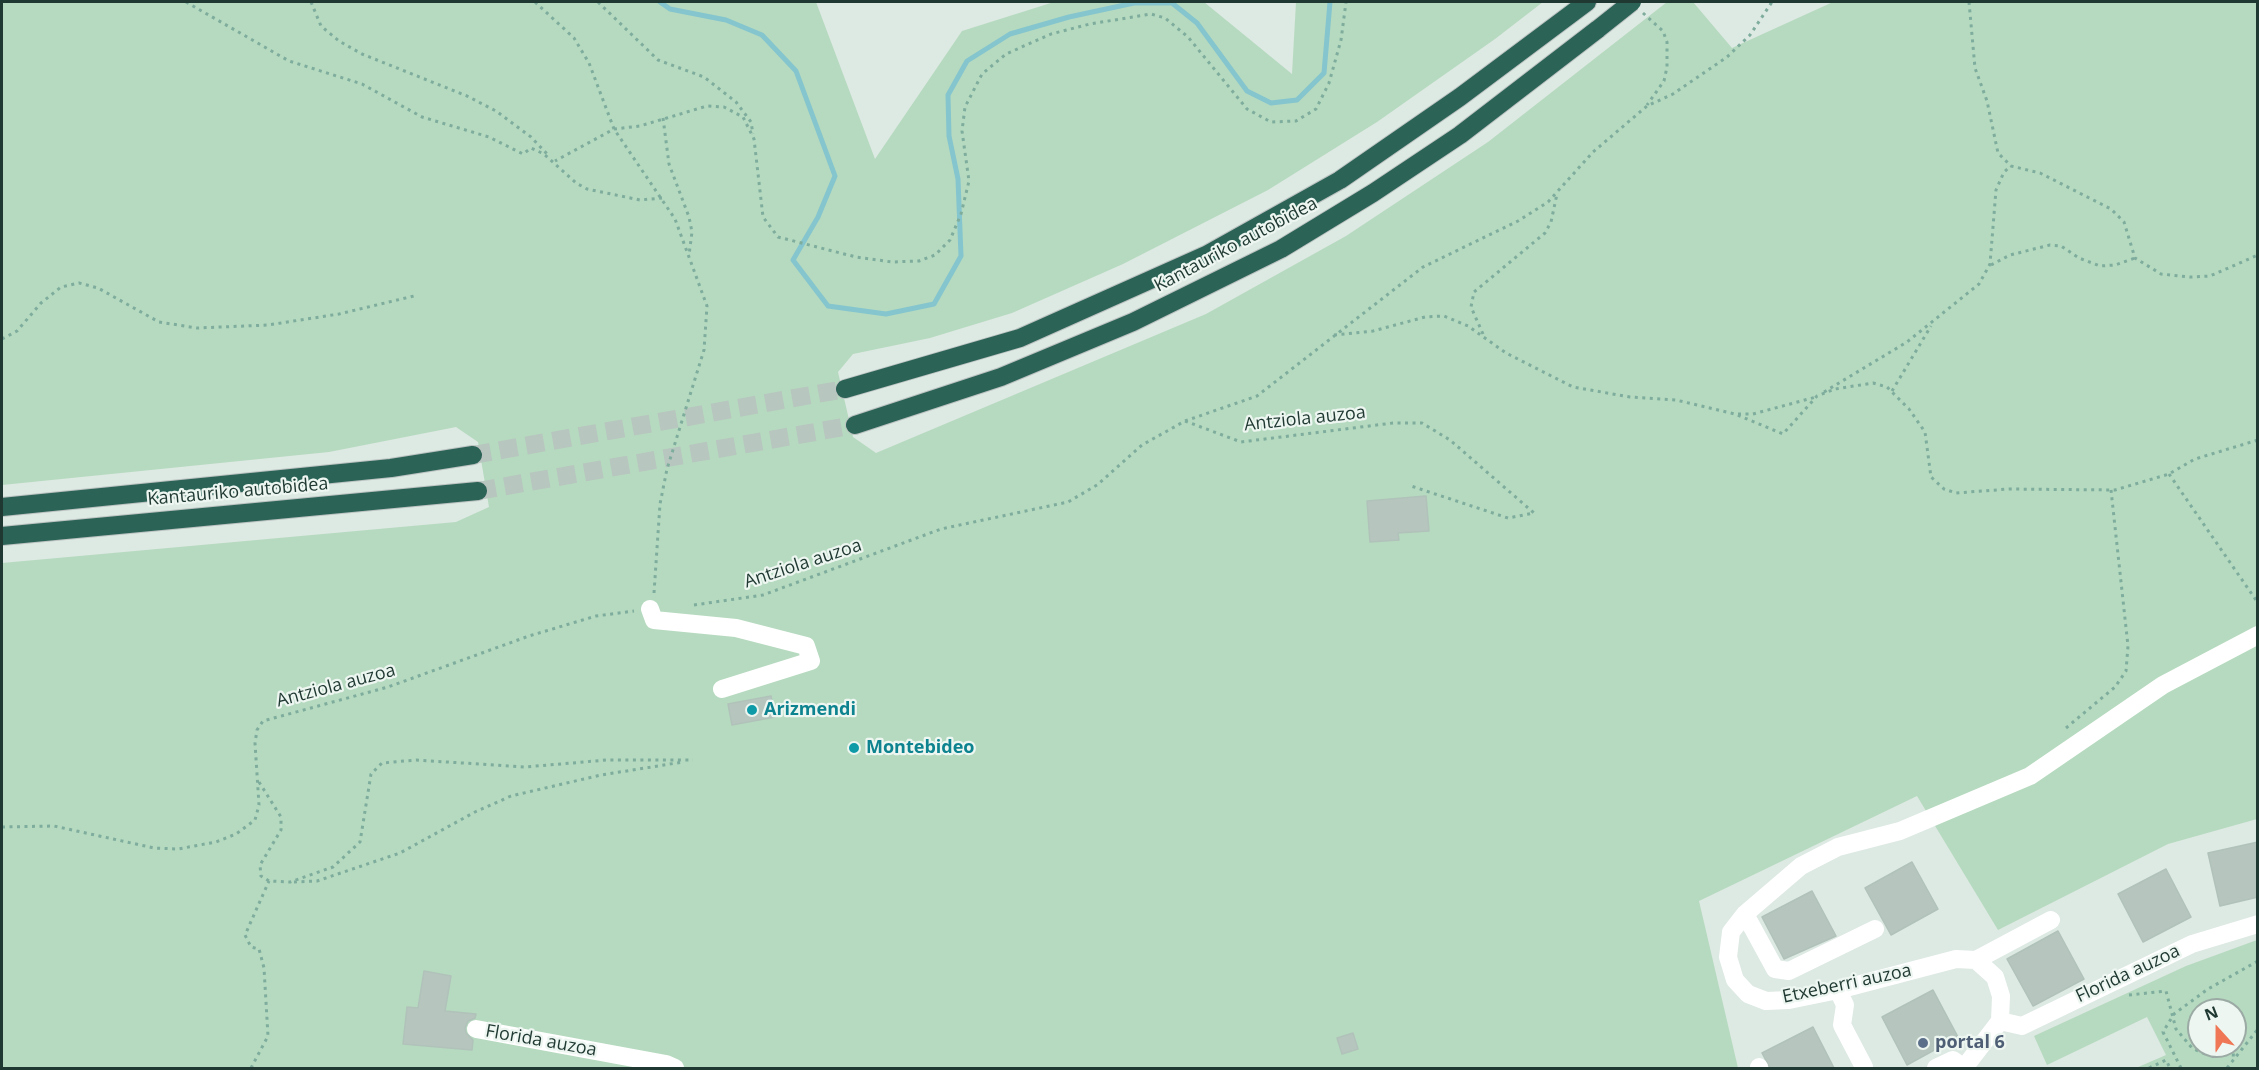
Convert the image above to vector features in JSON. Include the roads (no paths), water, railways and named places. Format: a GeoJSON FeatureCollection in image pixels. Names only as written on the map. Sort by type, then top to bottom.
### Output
{"type":"FeatureCollection","features":[{"type":"Feature","properties":{"kind":"highway","name":"Kantauriko autobidea"},"geometry":{"type":"LineString","coordinates":[[845,389],[1020,338],[1206,255],[1340,180],[1460,97],[1584,4]]}},
{"type":"Feature","properties":{"kind":"highway","name":"Kantauriko autobidea"},"geometry":{"type":"LineString","coordinates":[[855,425],[1012,372],[1133,322],[1281,249],[1374,193],[1460,135],[1598,29],[1635,5]]}},
{"type":"Feature","properties":{"kind":"highway","name":"Kantauriko autobidea"},"geometry":{"type":"LineString","coordinates":[[2,507],[392,468],[473,455]]}},
{"type":"Feature","properties":{"kind":"highway","name":"Kantauriko autobidea"},"geometry":{"type":"LineString","coordinates":[[2,536],[478,491]]}},
{"type":"Feature","properties":{"kind":"street"},"geometry":{"type":"LineString","coordinates":[[650,609],[654,620],[736,628],[806,646],[811,661],[722,689]]}},
{"type":"Feature","properties":{"kind":"street","name":"Etxeberri auzoa"},"geometry":{"type":"LineString","coordinates":[[1976,960],[1956,958],[1838,990],[1790,1000],[1766,1000],[1748,994],[1736,980],[1728,957],[1731,932],[1745,914],[1801,866],[1838,847],[1900,831],[2030,776],[2163,685],[2258,635]]}},
{"type":"Feature","properties":{"kind":"street"},"geometry":{"type":"LineString","coordinates":[[1745,914],[1775,969],[1789,971],[1875,928]]}},
{"type":"Feature","properties":{"kind":"street"},"geometry":{"type":"LineString","coordinates":[[1936,1068],[1953,1060],[1964,1068],[2000,1021],[2001,996],[1995,977],[1976,960],[2051,920]]}},
{"type":"Feature","properties":{"kind":"street","name":"Florida auzoa"},"geometry":{"type":"LineString","coordinates":[[2000,1021],[2022,1026],[2115,979],[2201,940],[2258,924]]}},
{"type":"Feature","properties":{"kind":"street"},"geometry":{"type":"LineString","coordinates":[[1838,990],[1845,1005],[1842,1025],[1864,1067]]}},
{"type":"Feature","properties":{"kind":"street","name":"Florida auzoa"},"geometry":{"type":"LineString","coordinates":[[476,1029],[666,1064],[675,1068]]}},
{"type":"Feature","properties":{"kind":"waterway"},"geometry":{"type":"LineString","coordinates":[[660,2],[670,9],[726,20],[762,35],[796,71],[835,176],[818,217],[793,260],[828,306],[886,314],[934,304],[961,256],[958,179],[949,136],[948,95],[967,61],[1010,34],[1069,17],[1134,3],[1172,3],[1197,23],[1247,91],[1271,103],[1297,100],[1324,73],[1330,2]]}},
{"type":"Feature","properties":{"kind":"tunnel"},"geometry":{"type":"LineString","coordinates":[[473,455],[845,389]]}},
{"type":"Feature","properties":{"kind":"tunnel"},"geometry":{"type":"LineString","coordinates":[[478,491],[855,425]]}},
{"type":"Feature","properties":{"kind":"place","name":"Arizmendi"},"geometry":{"type":"Point","coordinates":[752,710]}},
{"type":"Feature","properties":{"kind":"place","name":"Montebideo"},"geometry":{"type":"Point","coordinates":[854,748]}},
{"type":"Feature","properties":{"kind":"place","name":"portal 6"},"geometry":{"type":"Point","coordinates":[1923,1043]}}]}
